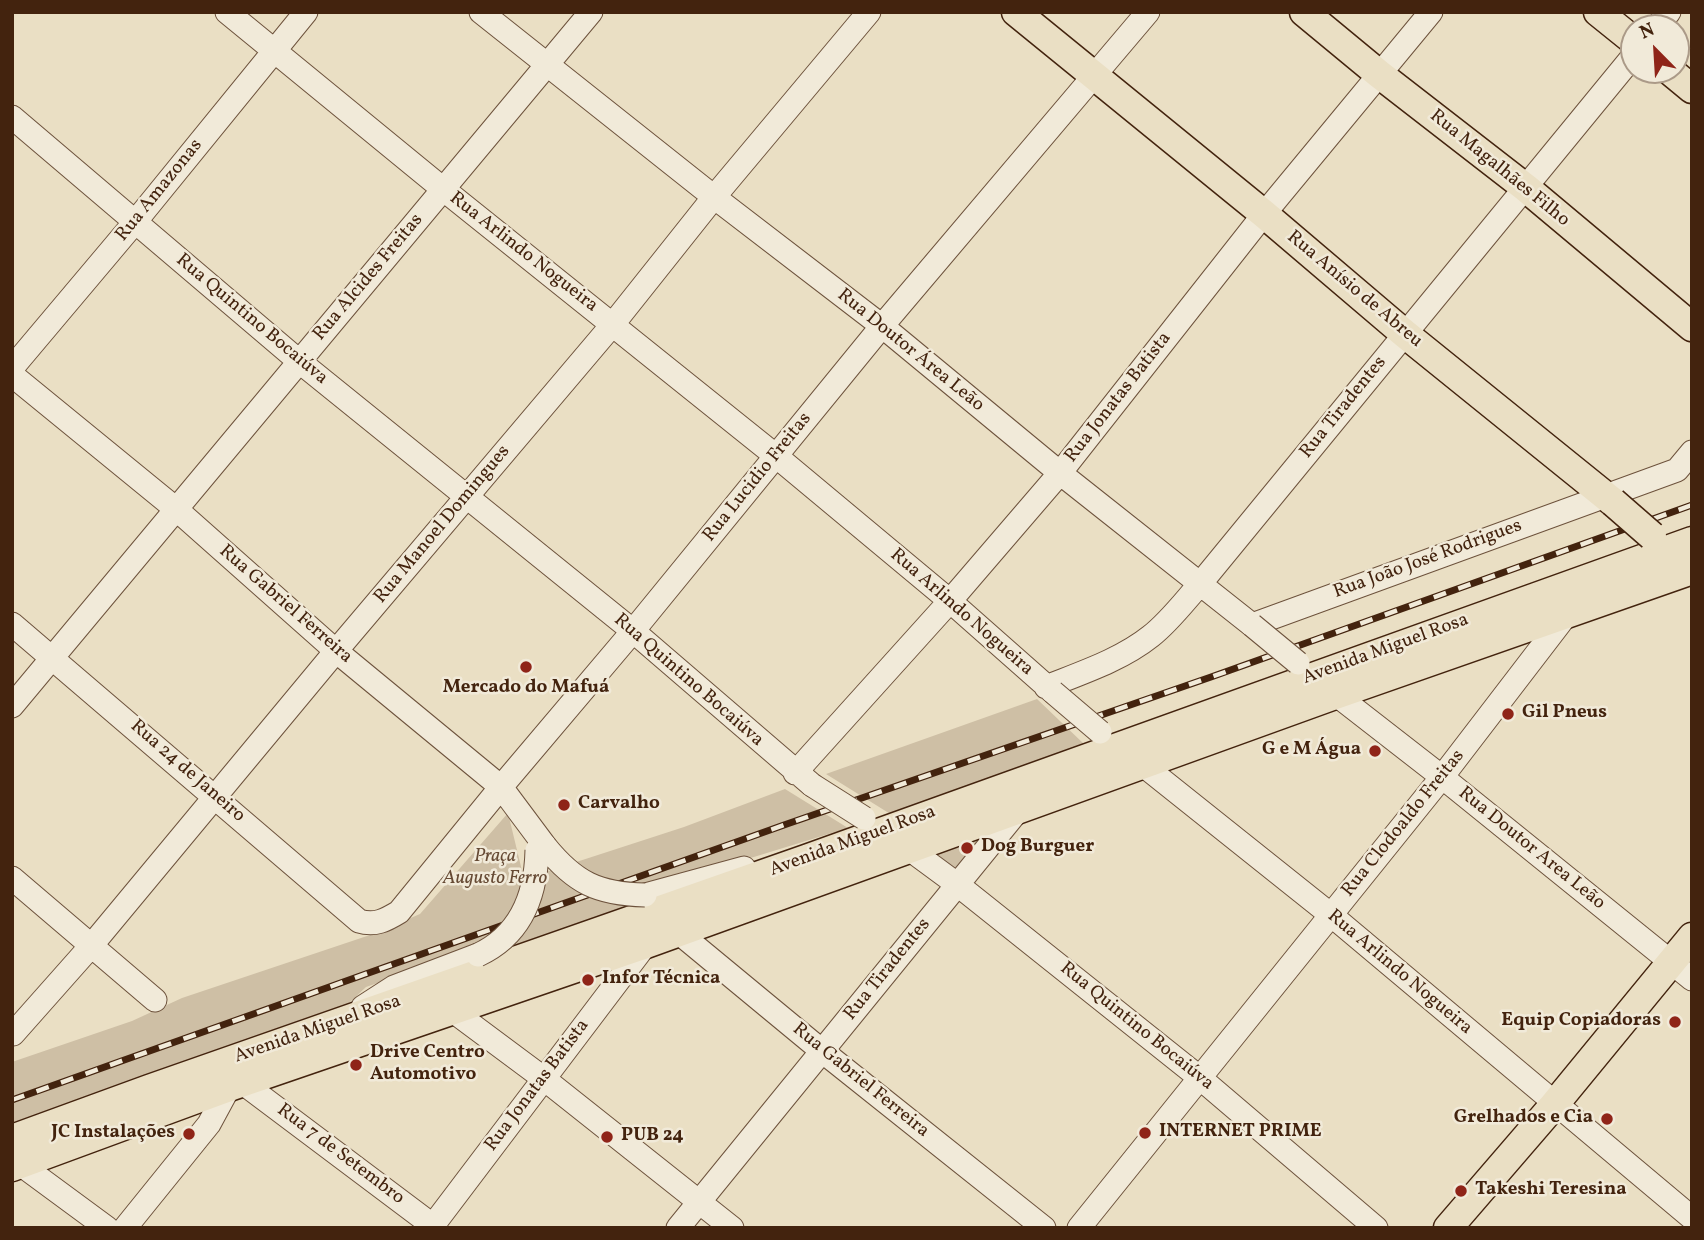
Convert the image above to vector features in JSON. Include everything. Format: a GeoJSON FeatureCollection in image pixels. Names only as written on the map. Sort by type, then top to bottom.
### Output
{"type":"FeatureCollection","features":[{"type":"Feature","properties":{"kind":"main road","name":"Rua Anísio de Abreu"},"geometry":{"type":"LineString","coordinates":[[1016,12],[1264,214],[1405,334],[1609,499],[1671,542],[1692,569]]}},
{"type":"Feature","properties":{"kind":"main road","name":"Rua Magalhães Filho"},"geometry":{"type":"LineString","coordinates":[[1304,12],[1525,188],[1692,327]]}},
{"type":"Feature","properties":{"kind":"main road"},"geometry":{"type":"LineString","coordinates":[[1598,12],[1620,30]]}},
{"type":"Feature","properties":{"kind":"main road","name":"Avenida Miguel Rosa"},"geometry":{"type":"LineString","coordinates":[[14,1157],[342,1021],[806,859],[874,824],[1671,542]]}},
{"type":"Feature","properties":{"kind":"main road","name":"Avenida Miguel Rosa"},"geometry":{"type":"LineString","coordinates":[[153,1101],[236,1085],[453,1011],[1692,569]]}},
{"type":"Feature","properties":{"kind":"main road"},"geometry":{"type":"LineString","coordinates":[[1448,1228],[1555,1105],[1681,971],[1692,937]]}},
{"type":"Feature","properties":{"kind":"street","name":"Rua Arlindo Nogueira"},"geometry":{"type":"LineString","coordinates":[[227,12],[776,456],[1110,739],[1331,915],[1692,1218]]}},
{"type":"Feature","properties":{"kind":"street","name":"Rua Amazonas"},"geometry":{"type":"LineString","coordinates":[[12,368],[306,12]]}},
{"type":"Feature","properties":{"kind":"street","name":"Rua Doutor Área Leão"},"geometry":{"type":"LineString","coordinates":[[481,12],[882,326],[1335,695]]}},
{"type":"Feature","properties":{"kind":"street","name":"Rua Alcides Freitas"},"geometry":{"type":"LineString","coordinates":[[12,706],[591,12]]}},
{"type":"Feature","properties":{"kind":"street","name":"Rua Manoel Domingues"},"geometry":{"type":"LineString","coordinates":[[13,1034],[92,946],[613,324],[714,197],[869,12]]}},
{"type":"Feature","properties":{"kind":"street","name":"Rua Lucidio Freitas"},"geometry":{"type":"LineString","coordinates":[[359,921],[369,924],[385,921],[400,912],[882,326],[1148,12]]}},
{"type":"Feature","properties":{"kind":"street","name":"Rua Jonatas Batista"},"geometry":{"type":"LineString","coordinates":[[803,779],[1060,473],[1264,214],[1432,12]]}},
{"type":"Feature","properties":{"kind":"street","name":"Rua Tiradentes"},"geometry":{"type":"LineString","coordinates":[[1050,689],[1128,651],[1151,636],[1200,584],[1620,72]]}},
{"type":"Feature","properties":{"kind":"street","name":"Rua Quintino Bocaiúva"},"geometry":{"type":"LineString","coordinates":[[12,117],[300,362],[632,631],[803,779],[874,824],[958,885],[1199,1078],[1376,1228]]}},
{"type":"Feature","properties":{"kind":"street","name":"Rua Gabriel Ferreira"},"geometry":{"type":"LineString","coordinates":[[12,375],[176,509],[337,651],[501,786],[539,843],[562,866],[588,885],[608,891],[645,895],[754,865],[777,860],[806,859]]}},
{"type":"Feature","properties":{"kind":"street"},"geometry":{"type":"LineString","coordinates":[[1609,499],[1687,462]]}},
{"type":"Feature","properties":{"kind":"street","name":"Rua João José Rodrigues"},"geometry":{"type":"LineString","coordinates":[[1252,625],[1609,499]]}},
{"type":"Feature","properties":{"kind":"street","name":"Rua Clodoaldo Freitas"},"geometry":{"type":"LineString","coordinates":[[1080,1228],[1442,777],[1567,614]]}},
{"type":"Feature","properties":{"kind":"street","name":"Rua 24 de Janeiro"},"geometry":{"type":"LineString","coordinates":[[12,624],[359,921]]}},
{"type":"Feature","properties":{"kind":"street","name":"Rua Doutor Area Leão"},"geometry":{"type":"LineString","coordinates":[[1335,695],[1442,777],[1681,971]]}},
{"type":"Feature","properties":{"kind":"street","name":"Rua Tiradentes"},"geometry":{"type":"LineString","coordinates":[[678,1228],[1019,809]]}},
{"type":"Feature","properties":{"kind":"street"},"geometry":{"type":"LineString","coordinates":[[342,1021],[394,987],[489,950],[510,931],[528,907],[536,877],[539,843]]}},
{"type":"Feature","properties":{"kind":"street"},"geometry":{"type":"LineString","coordinates":[[12,878],[155,1000]]}},
{"type":"Feature","properties":{"kind":"street","name":"Rua Gabriel Ferreira"},"geometry":{"type":"LineString","coordinates":[[678,932],[1044,1228]]}},
{"type":"Feature","properties":{"kind":"street","name":"Rua Jonatas Batista"},"geometry":{"type":"LineString","coordinates":[[433,1227],[646,944]]}},
{"type":"Feature","properties":{"kind":"street"},"geometry":{"type":"LineString","coordinates":[[453,1011],[543,1078],[732,1228]]}},
{"type":"Feature","properties":{"kind":"street"},"geometry":{"type":"LineString","coordinates":[[125,1228],[209,1124],[236,1085]]}},
{"type":"Feature","properties":{"kind":"street","name":"Rua 7 de Setembro"},"geometry":{"type":"LineString","coordinates":[[236,1085],[433,1227]]}},
{"type":"Feature","properties":{"kind":"street"},"geometry":{"type":"LineString","coordinates":[[14,1157],[107,1228]]}},
{"type":"Feature","properties":{"kind":"green space"},"geometry":{"type":"Polygon","coordinates":[[[1037,699],[1084,744],[892,815],[826,774],[1037,699]]]}},
{"type":"Feature","properties":{"kind":"green space","name":"Praça Augusto Ferro"},"geometry":{"type":"Polygon","coordinates":[[[785,789],[848,828],[663,885],[639,888],[627,906],[499,955],[483,947],[366,987],[346,1006],[12,1125],[12,1062],[132,1021],[182,998],[373,934],[420,914],[508,813],[524,879],[684,827],[785,789]]]}},
{"type":"Feature","properties":{"kind":"green space"},"geometry":{"type":"Polygon","coordinates":[[[979,834],[983,838],[956,874],[934,852],[979,834]]]}},
{"type":"Feature","properties":{"kind":"railway"},"geometry":{"type":"LineString","coordinates":[[12,1100],[1692,505]]}},
{"type":"Feature","properties":{"kind":"place","name":"Mercado do Mafuá"},"geometry":{"type":"Point","coordinates":[526,667]}},
{"type":"Feature","properties":{"kind":"place","name":"Gil Pneus"},"geometry":{"type":"Point","coordinates":[1508,714]}},
{"type":"Feature","properties":{"kind":"place","name":"G e M Água"},"geometry":{"type":"Point","coordinates":[1375,751]}},
{"type":"Feature","properties":{"kind":"place","name":"Carvalho"},"geometry":{"type":"Point","coordinates":[564,805]}},
{"type":"Feature","properties":{"kind":"place","name":"Dog Burguer"},"geometry":{"type":"Point","coordinates":[967,848]}},
{"type":"Feature","properties":{"kind":"place","name":"Infor Técnica"},"geometry":{"type":"Point","coordinates":[588,980]}},
{"type":"Feature","properties":{"kind":"place","name":"Equip Copiadoras"},"geometry":{"type":"Point","coordinates":[1675,1022]}},
{"type":"Feature","properties":{"kind":"place","name":"Drive Centro Automotivo"},"geometry":{"type":"Point","coordinates":[356,1065]}},
{"type":"Feature","properties":{"kind":"place","name":"Grelhados e Cia"},"geometry":{"type":"Point","coordinates":[1607,1119]}},
{"type":"Feature","properties":{"kind":"place","name":"INTERNET PRIME"},"geometry":{"type":"Point","coordinates":[1145,1133]}},
{"type":"Feature","properties":{"kind":"place","name":"JC Instalações"},"geometry":{"type":"Point","coordinates":[189,1134]}},
{"type":"Feature","properties":{"kind":"place","name":"PUB 24"},"geometry":{"type":"Point","coordinates":[607,1137]}},
{"type":"Feature","properties":{"kind":"place","name":"Takeshi Teresina"},"geometry":{"type":"Point","coordinates":[1461,1191]}}]}
